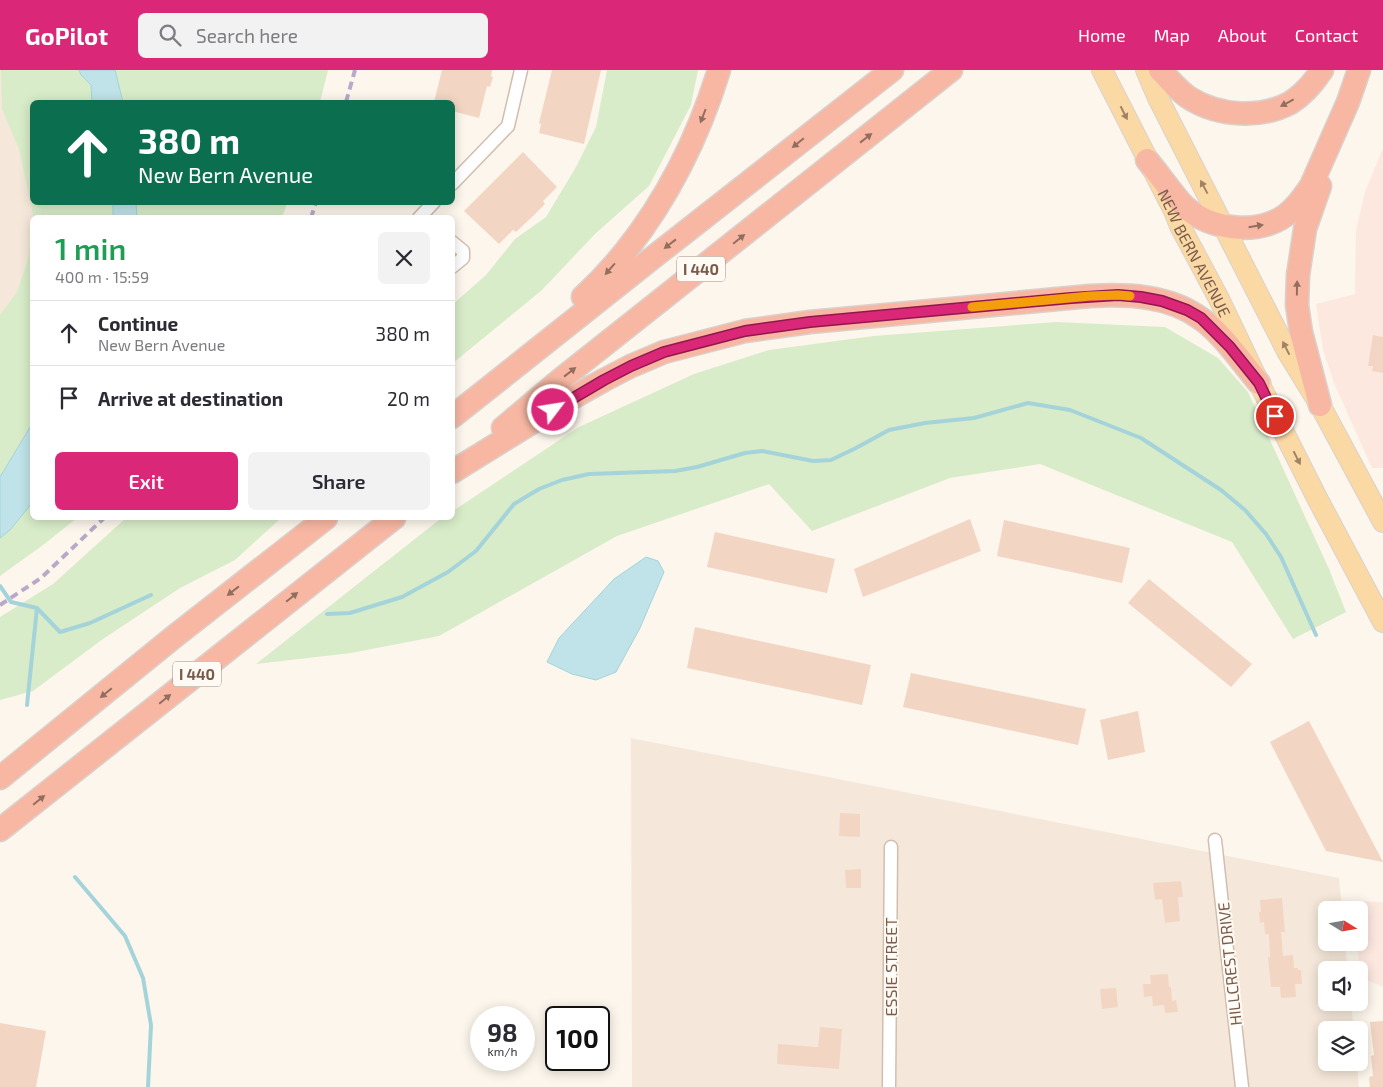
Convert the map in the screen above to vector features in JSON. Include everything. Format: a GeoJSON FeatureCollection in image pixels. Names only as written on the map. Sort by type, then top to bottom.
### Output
{"type":"FeatureCollection","features":[{"type":"Feature","properties":{"kind":"highway"},"geometry":{"type":"LineString","coordinates":[[477,397],[605,276],[626,252],[660,201],[683,160],[712,94],[719,70]]}},
{"type":"Feature","properties":{"kind":"highway","name":"I 440"},"geometry":{"type":"LineString","coordinates":[[455,415],[892,70]]}},
{"type":"Feature","properties":{"kind":"highway","name":"I 440"},"geometry":{"type":"LineString","coordinates":[[455,469],[560,380],[951,70]]}},
{"type":"Feature","properties":{"kind":"highway"},"geometry":{"type":"LineString","coordinates":[[1160,70],[1180,91],[1203,106],[1218,111],[1237,113],[1265,112],[1291,102],[1315,80],[1322,70]]}},
{"type":"Feature","properties":{"kind":"highway"},"geometry":{"type":"LineString","coordinates":[[1320,404],[1301,332],[1297,305],[1298,275],[1305,229],[1359,70]]}},
{"type":"Feature","properties":{"kind":"highway"},"geometry":{"type":"LineString","coordinates":[[1147,160],[1184,205],[1200,216],[1225,226],[1245,228],[1260,226],[1285,216],[1304,197],[1311,186],[1348,102]]}},
{"type":"Feature","properties":{"kind":"highway"},"geometry":{"type":"LineString","coordinates":[[455,469],[570,399],[631,366],[664,352],[745,331],[810,322],[1090,296],[1118,295],[1141,297],[1162,301],[1187,310],[1201,318],[1230,347],[1259,383]]}},
{"type":"Feature","properties":{"kind":"highway","name":"I 440"},"geometry":{"type":"LineString","coordinates":[[0,778],[175,636],[323,520]]}},
{"type":"Feature","properties":{"kind":"highway","name":"I 440"},"geometry":{"type":"LineString","coordinates":[[0,830],[391,520]]}},
{"type":"Feature","properties":{"kind":"main road","name":"NEW BERN AVENUE"},"geometry":{"type":"LineString","coordinates":[[1102,70],[1180,226],[1219,299],[1321,506],[1383,622]]}},
{"type":"Feature","properties":{"kind":"main road"},"geometry":{"type":"LineString","coordinates":[[1146,70],[1158,98],[1225,226],[1288,353],[1378,499],[1383,522]]}},
{"type":"Feature","properties":{"kind":"street"},"geometry":{"type":"LineString","coordinates":[[455,181],[508,126],[522,70]]}},
{"type":"Feature","properties":{"kind":"street"},"geometry":{"type":"LineString","coordinates":[[423,215],[431,205]]}},
{"type":"Feature","properties":{"kind":"street"},"geometry":{"type":"LineString","coordinates":[[455,244],[463,251],[463,258],[455,265]]}},
{"type":"Feature","properties":{"kind":"street","name":"HILLCREST DRIVE"},"geometry":{"type":"LineString","coordinates":[[1215,840],[1242,1087]]}},
{"type":"Feature","properties":{"kind":"street","name":"ESSIE STREET"},"geometry":{"type":"LineString","coordinates":[[889,1087],[891,847]]}},
{"type":"Feature","properties":{"kind":"shaded area"},"geometry":{"type":"Polygon","coordinates":[[[0,70],[49,70],[33,100],[30,100],[30,205],[39,205],[62,215],[30,215],[30,299],[0,356],[0,70]]]}},
{"type":"Feature","properties":{"kind":"shaded area"},"geometry":{"type":"Polygon","coordinates":[[[1383,148],[1383,468],[1372,468],[1334,383],[1323,350],[1316,304],[1355,294],[1356,231],[1365,192],[1383,148]]]}},
{"type":"Feature","properties":{"kind":"shaded area"},"geometry":{"type":"Polygon","coordinates":[[[631,738],[1339,878],[1341,901],[1318,901],[1318,951],[1346,951],[1347,961],[1318,961],[1318,1011],[1352,1011],[1353,1021],[1318,1021],[1318,1071],[1358,1071],[1359,1087],[632,1087],[631,738]]]}},
{"type":"Feature","properties":{"kind":"shaded area"},"geometry":{"type":"Polygon","coordinates":[[[1368,902],[1383,902],[1383,987],[1368,980],[1368,961],[1359,961],[1358,951],[1368,951],[1368,902]]]}},
{"type":"Feature","properties":{"kind":"green space"},"geometry":{"type":"Polygon","coordinates":[[[1,70],[328,70],[320,100],[30,100],[30,200],[19,149],[2,109],[1,70]]]}},
{"type":"Feature","properties":{"kind":"green space"},"geometry":{"type":"Polygon","coordinates":[[[607,70],[698,70],[691,105],[649,186],[595,234],[542,290],[455,361],[455,302],[486,275],[515,239],[546,217],[576,167],[596,127],[607,70]]]}},
{"type":"Feature","properties":{"kind":"green space"},"geometry":{"type":"Polygon","coordinates":[[[31,205],[286,205],[283,215],[33,215],[31,205]]]}},
{"type":"Feature","properties":{"kind":"green space"},"geometry":{"type":"Polygon","coordinates":[[[30,246],[30,520],[74,520],[0,576],[0,315],[17,292],[28,259],[30,246]]]}},
{"type":"Feature","properties":{"kind":"green space"},"geometry":{"type":"Polygon","coordinates":[[[1056,322],[1165,327],[1218,358],[1248,392],[1329,569],[1346,612],[1293,639],[1232,542],[1040,464],[950,478],[812,531],[769,484],[617,536],[439,636],[351,653],[256,664],[439,520],[455,520],[455,510],[579,427],[694,374],[769,350],[874,336],[1056,322]]]}},
{"type":"Feature","properties":{"kind":"green space"},"geometry":{"type":"Polygon","coordinates":[[[124,520],[279,520],[235,560],[180,588],[103,639],[33,691],[0,700],[0,617],[53,584],[124,520]]]}},
{"type":"Feature","properties":{"kind":"water"},"geometry":{"type":"Polygon","coordinates":[[[79,70],[115,70],[122,100],[92,100],[91,85],[81,75],[79,70]]]}},
{"type":"Feature","properties":{"kind":"water"},"geometry":{"type":"Polygon","coordinates":[[[113,205],[136,205],[137,215],[113,215],[113,205]]]}},
{"type":"Feature","properties":{"kind":"water"},"geometry":{"type":"Polygon","coordinates":[[[30,427],[30,505],[10,530],[0,538],[0,477],[30,427]]]}},
{"type":"Feature","properties":{"kind":"water"},"geometry":{"type":"Polygon","coordinates":[[[646,557],[658,561],[664,572],[640,628],[616,672],[596,680],[572,674],[547,662],[559,638],[614,579],[646,557]]]}},
{"type":"Feature","properties":{"kind":"building"},"geometry":{"type":"Polygon","coordinates":[[[442,70],[492,70],[491,76],[493,77],[490,87],[487,86],[479,118],[455,112],[455,100],[434,100],[442,70]]]}},
{"type":"Feature","properties":{"kind":"building"},"geometry":{"type":"Polygon","coordinates":[[[552,70],[601,70],[584,144],[539,133],[541,124],[539,123],[552,70]]]}},
{"type":"Feature","properties":{"kind":"building"},"geometry":{"type":"Polygon","coordinates":[[[523,152],[557,187],[543,201],[545,204],[533,216],[516,232],[513,230],[499,244],[464,211],[523,152]]]}},
{"type":"Feature","properties":{"kind":"building"},"geometry":{"type":"Polygon","coordinates":[[[1373,335],[1383,337],[1383,373],[1372,371],[1373,366],[1368,366],[1373,335]]]}},
{"type":"Feature","properties":{"kind":"building"},"geometry":{"type":"Polygon","coordinates":[[[970,519],[981,551],[863,597],[854,569],[970,519]]]}},
{"type":"Feature","properties":{"kind":"building"},"geometry":{"type":"Polygon","coordinates":[[[1004,520],[1130,548],[1122,583],[997,556],[1004,520]]]}},
{"type":"Feature","properties":{"kind":"building"},"geometry":{"type":"Polygon","coordinates":[[[715,532],[835,559],[827,593],[707,567],[715,532]]]}},
{"type":"Feature","properties":{"kind":"building"},"geometry":{"type":"Polygon","coordinates":[[[1149,579],[1252,664],[1231,687],[1128,603],[1149,579]]]}},
{"type":"Feature","properties":{"kind":"building"},"geometry":{"type":"Polygon","coordinates":[[[695,627],[871,665],[862,705],[687,668],[695,627]]]}},
{"type":"Feature","properties":{"kind":"building"},"geometry":{"type":"Polygon","coordinates":[[[911,673],[1086,709],[1078,745],[903,707],[911,673]]]}},
{"type":"Feature","properties":{"kind":"building"},"geometry":{"type":"Polygon","coordinates":[[[1138,711],[1145,752],[1108,760],[1100,720],[1138,711]]]}},
{"type":"Feature","properties":{"kind":"building"},"geometry":{"type":"Polygon","coordinates":[[[1309,721],[1383,862],[1326,851],[1270,742],[1309,721]]]}},
{"type":"Feature","properties":{"kind":"building"},"geometry":{"type":"Polygon","coordinates":[[[840,813],[860,814],[860,837],[839,836],[840,813]]]}},
{"type":"Feature","properties":{"kind":"building"},"geometry":{"type":"Polygon","coordinates":[[[861,869],[861,888],[846,888],[845,870],[861,869]]]}},
{"type":"Feature","properties":{"kind":"building"},"geometry":{"type":"Polygon","coordinates":[[[1181,881],[1183,897],[1178,897],[1180,921],[1165,923],[1162,899],[1155,900],[1153,883],[1181,881]]]}},
{"type":"Feature","properties":{"kind":"building"},"geometry":{"type":"Polygon","coordinates":[[[1282,898],[1285,932],[1281,932],[1283,956],[1293,955],[1294,968],[1301,970],[1302,984],[1295,984],[1296,997],[1281,998],[1280,987],[1271,987],[1268,957],[1270,957],[1269,934],[1265,934],[1264,922],[1260,923],[1259,912],[1261,912],[1260,900],[1282,898]]]}},
{"type":"Feature","properties":{"kind":"building"},"geometry":{"type":"Polygon","coordinates":[[[1168,974],[1172,1001],[1176,1000],[1178,1012],[1165,1013],[1164,1005],[1153,1006],[1152,996],[1144,997],[1143,984],[1151,984],[1150,975],[1168,974]]]}},
{"type":"Feature","properties":{"kind":"building"},"geometry":{"type":"Polygon","coordinates":[[[1116,988],[1118,1007],[1102,1009],[1100,989],[1116,988]]]}},
{"type":"Feature","properties":{"kind":"building"},"geometry":{"type":"Polygon","coordinates":[[[1383,1021],[1383,1087],[1370,1087],[1369,1077],[1373,1076],[1371,1056],[1374,1055],[1370,1022],[1383,1021]]]}},
{"type":"Feature","properties":{"kind":"building"},"geometry":{"type":"Polygon","coordinates":[[[0,1023],[46,1031],[36,1087],[0,1087],[0,1023]]]}},
{"type":"Feature","properties":{"kind":"building"},"geometry":{"type":"Polygon","coordinates":[[[820,1027],[842,1029],[839,1069],[777,1064],[778,1044],[818,1047],[820,1027]]]}},
{"type":"Feature","properties":{"kind":"waterway"},"geometry":{"type":"LineString","coordinates":[[327,614],[350,613],[402,597],[448,572],[476,551],[514,504],[539,489],[562,480],[589,474],[675,471],[697,467],[745,453],[762,451],[813,461],[831,460],[889,430],[925,423],[974,418],[1028,403],[1070,410],[1141,438],[1221,490],[1245,510],[1266,534],[1281,557],[1316,635]]}},
{"type":"Feature","properties":{"kind":"waterway"},"geometry":{"type":"LineString","coordinates":[[0,586],[11,602],[37,608],[60,632],[90,623],[151,595]]}},
{"type":"Feature","properties":{"kind":"waterway"},"geometry":{"type":"LineString","coordinates":[[27,705],[37,608]]}},
{"type":"Feature","properties":{"kind":"waterway"},"geometry":{"type":"LineString","coordinates":[[75,877],[125,936],[143,978],[151,1025],[148,1087]]}},
{"type":"Feature","properties":{"kind":"railway"},"geometry":{"type":"LineString","coordinates":[[347,100],[355,70]]}},
{"type":"Feature","properties":{"kind":"railway"},"geometry":{"type":"LineString","coordinates":[[312,215],[315,205]]}},
{"type":"Feature","properties":{"kind":"railway"},"geometry":{"type":"LineString","coordinates":[[0,605],[41,578],[102,520]]}},
{"type":"Feature","properties":{"kind":"slow traffic"},"geometry":{"type":"LineString","coordinates":[[972,307],[1090,296],[1130,296]]}},
{"type":"Feature","properties":{"kind":"route"},"geometry":{"type":"LineString","coordinates":[[553,410],[604,380],[664,352],[745,331],[810,322],[1118,295],[1162,301],[1187,310],[1201,318],[1230,347],[1259,383],[1275,416]]}}]}
